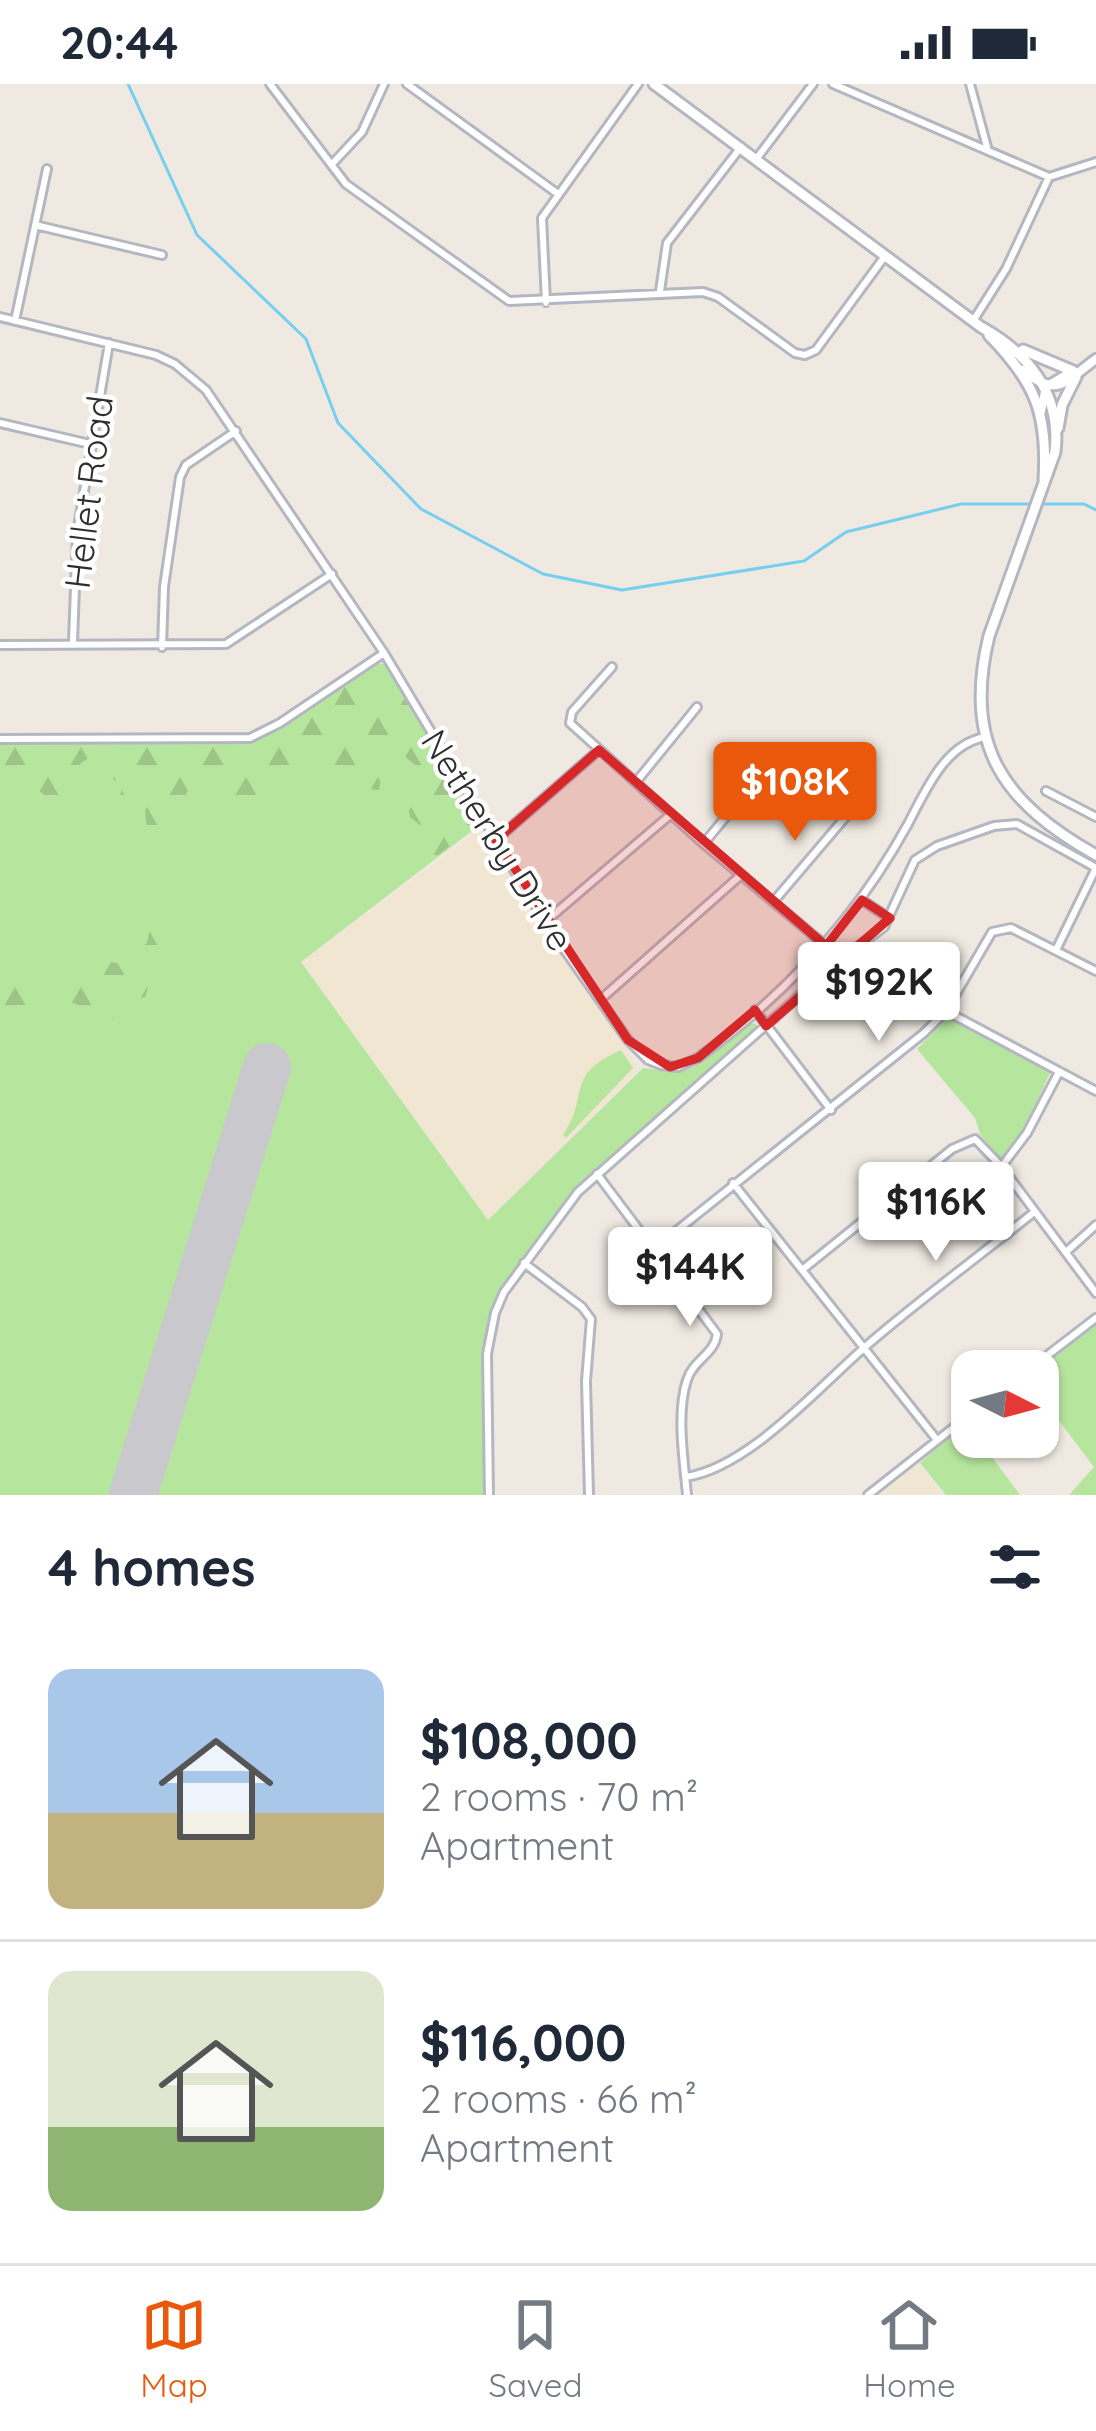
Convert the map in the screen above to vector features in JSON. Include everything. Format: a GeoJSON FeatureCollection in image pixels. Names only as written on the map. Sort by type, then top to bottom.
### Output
{"type":"FeatureCollection","features":[{"type":"Feature","properties":{"kind":"main road"},"geometry":{"type":"LineString","coordinates":[[658,85],[977,324],[1076,373],[1062,405],[1044,490],[983,660],[981,707],[997,766],[1026,808],[1096,855]]}},
{"type":"Feature","properties":{"kind":"main road"},"geometry":{"type":"LineString","coordinates":[[977,324],[1022,370],[1040,413],[1046,451],[1044,490]]}},
{"type":"Feature","properties":{"kind":"main road"},"geometry":{"type":"LineString","coordinates":[[1008,342],[1046,387],[1057,440]]}},
{"type":"Feature","properties":{"kind":"street"},"geometry":{"type":"LineString","coordinates":[[269,84],[346,184],[509,302],[660,291],[710,293],[795,353],[806,355],[815,350],[885,256]]}},
{"type":"Feature","properties":{"kind":"street"},"geometry":{"type":"LineString","coordinates":[[333,163],[362,132],[385,84]]}},
{"type":"Feature","properties":{"kind":"street"},"geometry":{"type":"LineString","coordinates":[[407,84],[558,194]]}},
{"type":"Feature","properties":{"kind":"street"},"geometry":{"type":"LineString","coordinates":[[546,302],[541,224],[638,84]]}},
{"type":"Feature","properties":{"kind":"street"},"geometry":{"type":"LineString","coordinates":[[757,158],[813,84]]}},
{"type":"Feature","properties":{"kind":"street"},"geometry":{"type":"LineString","coordinates":[[833,84],[1048,177],[1096,162]]}},
{"type":"Feature","properties":{"kind":"street"},"geometry":{"type":"LineString","coordinates":[[970,84],[987,147]]}},
{"type":"Feature","properties":{"kind":"street"},"geometry":{"type":"LineString","coordinates":[[660,291],[667,243],[740,147]]}},
{"type":"Feature","properties":{"kind":"street"},"geometry":{"type":"LineString","coordinates":[[15,321],[47,169]]}},
{"type":"Feature","properties":{"kind":"street"},"geometry":{"type":"LineString","coordinates":[[977,324],[1048,177]]}},
{"type":"Feature","properties":{"kind":"street"},"geometry":{"type":"LineString","coordinates":[[35,225],[162,255]]}},
{"type":"Feature","properties":{"kind":"street","name":"Netherby Drive"},"geometry":{"type":"LineString","coordinates":[[0,317],[175,364],[206,390],[384,653],[545,922],[641,1054],[670,1067],[698,1058],[826,946],[862,900],[938,770],[967,745],[986,737]]}},
{"type":"Feature","properties":{"kind":"street","name":"Hellet Road"},"geometry":{"type":"LineString","coordinates":[[74,643],[74,572],[109,343]]}},
{"type":"Feature","properties":{"kind":"street"},"geometry":{"type":"LineString","coordinates":[[1022,370],[1046,387],[1059,386],[1096,359]]}},
{"type":"Feature","properties":{"kind":"street"},"geometry":{"type":"LineString","coordinates":[[1040,413],[1046,387]]}},
{"type":"Feature","properties":{"kind":"street"},"geometry":{"type":"LineString","coordinates":[[0,423],[91,445]]}},
{"type":"Feature","properties":{"kind":"street"},"geometry":{"type":"LineString","coordinates":[[162,647],[164,587],[180,476],[186,465],[236,431]]}},
{"type":"Feature","properties":{"kind":"street"},"geometry":{"type":"LineString","coordinates":[[0,645],[226,644],[332,574]]}},
{"type":"Feature","properties":{"kind":"street"},"geometry":{"type":"LineString","coordinates":[[0,739],[250,738],[384,653]]}},
{"type":"Feature","properties":{"kind":"street"},"geometry":{"type":"LineString","coordinates":[[612,667],[569,718],[704,844],[826,946]]}},
{"type":"Feature","properties":{"kind":"street"},"geometry":{"type":"LineString","coordinates":[[636,782],[697,706]]}},
{"type":"Feature","properties":{"kind":"street"},"geometry":{"type":"LineString","coordinates":[[704,844],[783,748]]}},
{"type":"Feature","properties":{"kind":"street"},"geometry":{"type":"LineString","coordinates":[[496,840],[599,750]]}},
{"type":"Feature","properties":{"kind":"street"},"geometry":{"type":"LineString","coordinates":[[1046,791],[1096,817]]}},
{"type":"Feature","properties":{"kind":"street"},"geometry":{"type":"LineString","coordinates":[[545,922],[671,814]]}},
{"type":"Feature","properties":{"kind":"street"},"geometry":{"type":"LineString","coordinates":[[774,901],[848,814]]}},
{"type":"Feature","properties":{"kind":"street"},"geometry":{"type":"LineString","coordinates":[[489,1495],[488,1354],[499,1302],[524,1263],[597,1174],[843,957],[875,936],[890,918],[915,860],[937,846],[994,826],[1017,824],[1096,868],[1056,950]]}},
{"type":"Feature","properties":{"kind":"street"},"geometry":{"type":"LineString","coordinates":[[599,1000],[741,875]]}},
{"type":"Feature","properties":{"kind":"street"},"geometry":{"type":"LineString","coordinates":[[862,900],[890,918]]}},
{"type":"Feature","properties":{"kind":"street"},"geometry":{"type":"LineString","coordinates":[[655,1248],[832,1110],[946,1011],[992,932],[1011,928],[1096,971]]}},
{"type":"Feature","properties":{"kind":"street"},"geometry":{"type":"LineString","coordinates":[[755,1010],[832,1110]]}},
{"type":"Feature","properties":{"kind":"street"},"geometry":{"type":"LineString","coordinates":[[946,1011],[1096,1090]]}},
{"type":"Feature","properties":{"kind":"street"},"geometry":{"type":"LineString","coordinates":[[1001,1166],[1028,1133],[1059,1072]]}},
{"type":"Feature","properties":{"kind":"street"},"geometry":{"type":"LineString","coordinates":[[802,1270],[963,1141],[980,1142],[1096,1293]]}},
{"type":"Feature","properties":{"kind":"street"},"geometry":{"type":"LineString","coordinates":[[597,1174],[718,1334],[715,1346],[687,1378],[687,1495]]}},
{"type":"Feature","properties":{"kind":"street"},"geometry":{"type":"LineString","coordinates":[[733,1183],[937,1440]]}},
{"type":"Feature","properties":{"kind":"street"},"geometry":{"type":"LineString","coordinates":[[686,1477],[710,1473],[729,1462],[1034,1213]]}},
{"type":"Feature","properties":{"kind":"street"},"geometry":{"type":"LineString","coordinates":[[1066,1252],[1096,1225]]}},
{"type":"Feature","properties":{"kind":"street"},"geometry":{"type":"LineString","coordinates":[[524,1263],[583,1307],[590,1319],[586,1381],[589,1495]]}},
{"type":"Feature","properties":{"kind":"street"},"geometry":{"type":"LineString","coordinates":[[1054,1350],[1096,1318]]}},
{"type":"Feature","properties":{"kind":"street"},"geometry":{"type":"LineString","coordinates":[[868,1495],[951,1429]]}},
{"type":"Feature","properties":{"kind":"highlighted area"},"geometry":{"type":"Polygon","coordinates":[[[599,750],[826,946],[862,900],[890,918],[766,1026],[755,1010],[698,1058],[670,1067],[628,1040],[496,840],[599,750]]]}},
{"type":"Feature","properties":{"kind":"shaded area"},"geometry":{"type":"Polygon","coordinates":[[[483,827],[542,925],[640,1069],[488,1219],[302,962],[483,827]]]}},
{"type":"Feature","properties":{"kind":"shaded area"},"geometry":{"type":"Polygon","coordinates":[[[919,1464],[944,1495],[879,1495],[919,1464]]]}},
{"type":"Feature","properties":{"kind":"green space"},"geometry":{"type":"Polygon","coordinates":[[[375,663],[385,664],[481,824],[301,962],[488,1220],[643,1068],[683,1071],[702,1062],[745,1026],[756,1023],[757,1030],[599,1166],[564,1202],[500,1293],[489,1321],[483,1370],[485,1495],[0,1495],[0,742],[241,741],[280,725],[375,663]]]}},
{"type":"Feature","properties":{"kind":"green space"},"geometry":{"type":"Polygon","coordinates":[[[347,682],[358,682],[369,696],[388,697],[387,686],[395,683],[479,824],[425,865],[421,826],[410,817],[408,806],[420,803],[424,795],[424,772],[404,756],[377,767],[379,790],[368,789],[368,776],[345,766],[323,776],[301,774],[269,780],[260,787],[257,806],[242,803],[233,793],[218,792],[209,779],[201,779],[183,800],[163,803],[166,826],[154,836],[147,830],[145,809],[123,804],[119,799],[123,785],[91,756],[80,764],[80,778],[60,785],[63,801],[54,802],[34,787],[20,788],[0,773],[0,743],[250,741],[347,682]]]}},
{"type":"Feature","properties":{"kind":"green space"},"geometry":{"type":"Polygon","coordinates":[[[164,914],[165,937],[145,997],[127,1001],[110,1023],[74,1003],[63,1005],[45,996],[33,1012],[10,1028],[0,991],[6,993],[17,984],[20,974],[41,982],[48,977],[70,977],[98,960],[121,964],[147,943],[153,915],[164,914]]]}},
{"type":"Feature","properties":{"kind":"green space"},"geometry":{"type":"Polygon","coordinates":[[[948,1018],[1050,1073],[1025,1128],[1000,1159],[980,1134],[975,1118],[917,1049],[948,1018]]]}},
{"type":"Feature","properties":{"kind":"green space"},"geometry":{"type":"Polygon","coordinates":[[[621,1050],[633,1068],[566,1138],[563,1135],[591,1068],[621,1050]]]}},
{"type":"Feature","properties":{"kind":"green space"},"geometry":{"type":"Polygon","coordinates":[[[1096,1324],[1096,1495],[1069,1495],[1094,1467],[1059,1421],[1059,1352],[1096,1324]]]}},
{"type":"Feature","properties":{"kind":"green space"},"geometry":{"type":"Polygon","coordinates":[[[951,1435],[951,1458],[993,1458],[1020,1495],[946,1495],[920,1463],[951,1435]]]}},
{"type":"Feature","properties":{"kind":"waterway"},"geometry":{"type":"LineString","coordinates":[[128,84],[197,235],[306,339],[338,423],[421,509],[543,574],[622,590],[804,561],[846,532],[961,504],[1031,504]]}},
{"type":"Feature","properties":{"kind":"waterway"},"geometry":{"type":"LineString","coordinates":[[1040,504],[1084,504],[1096,510]]}},
{"type":"Feature","properties":{"kind":"runway"},"geometry":{"type":"LineString","coordinates":[[133,1495],[267,1067]]}}]}
